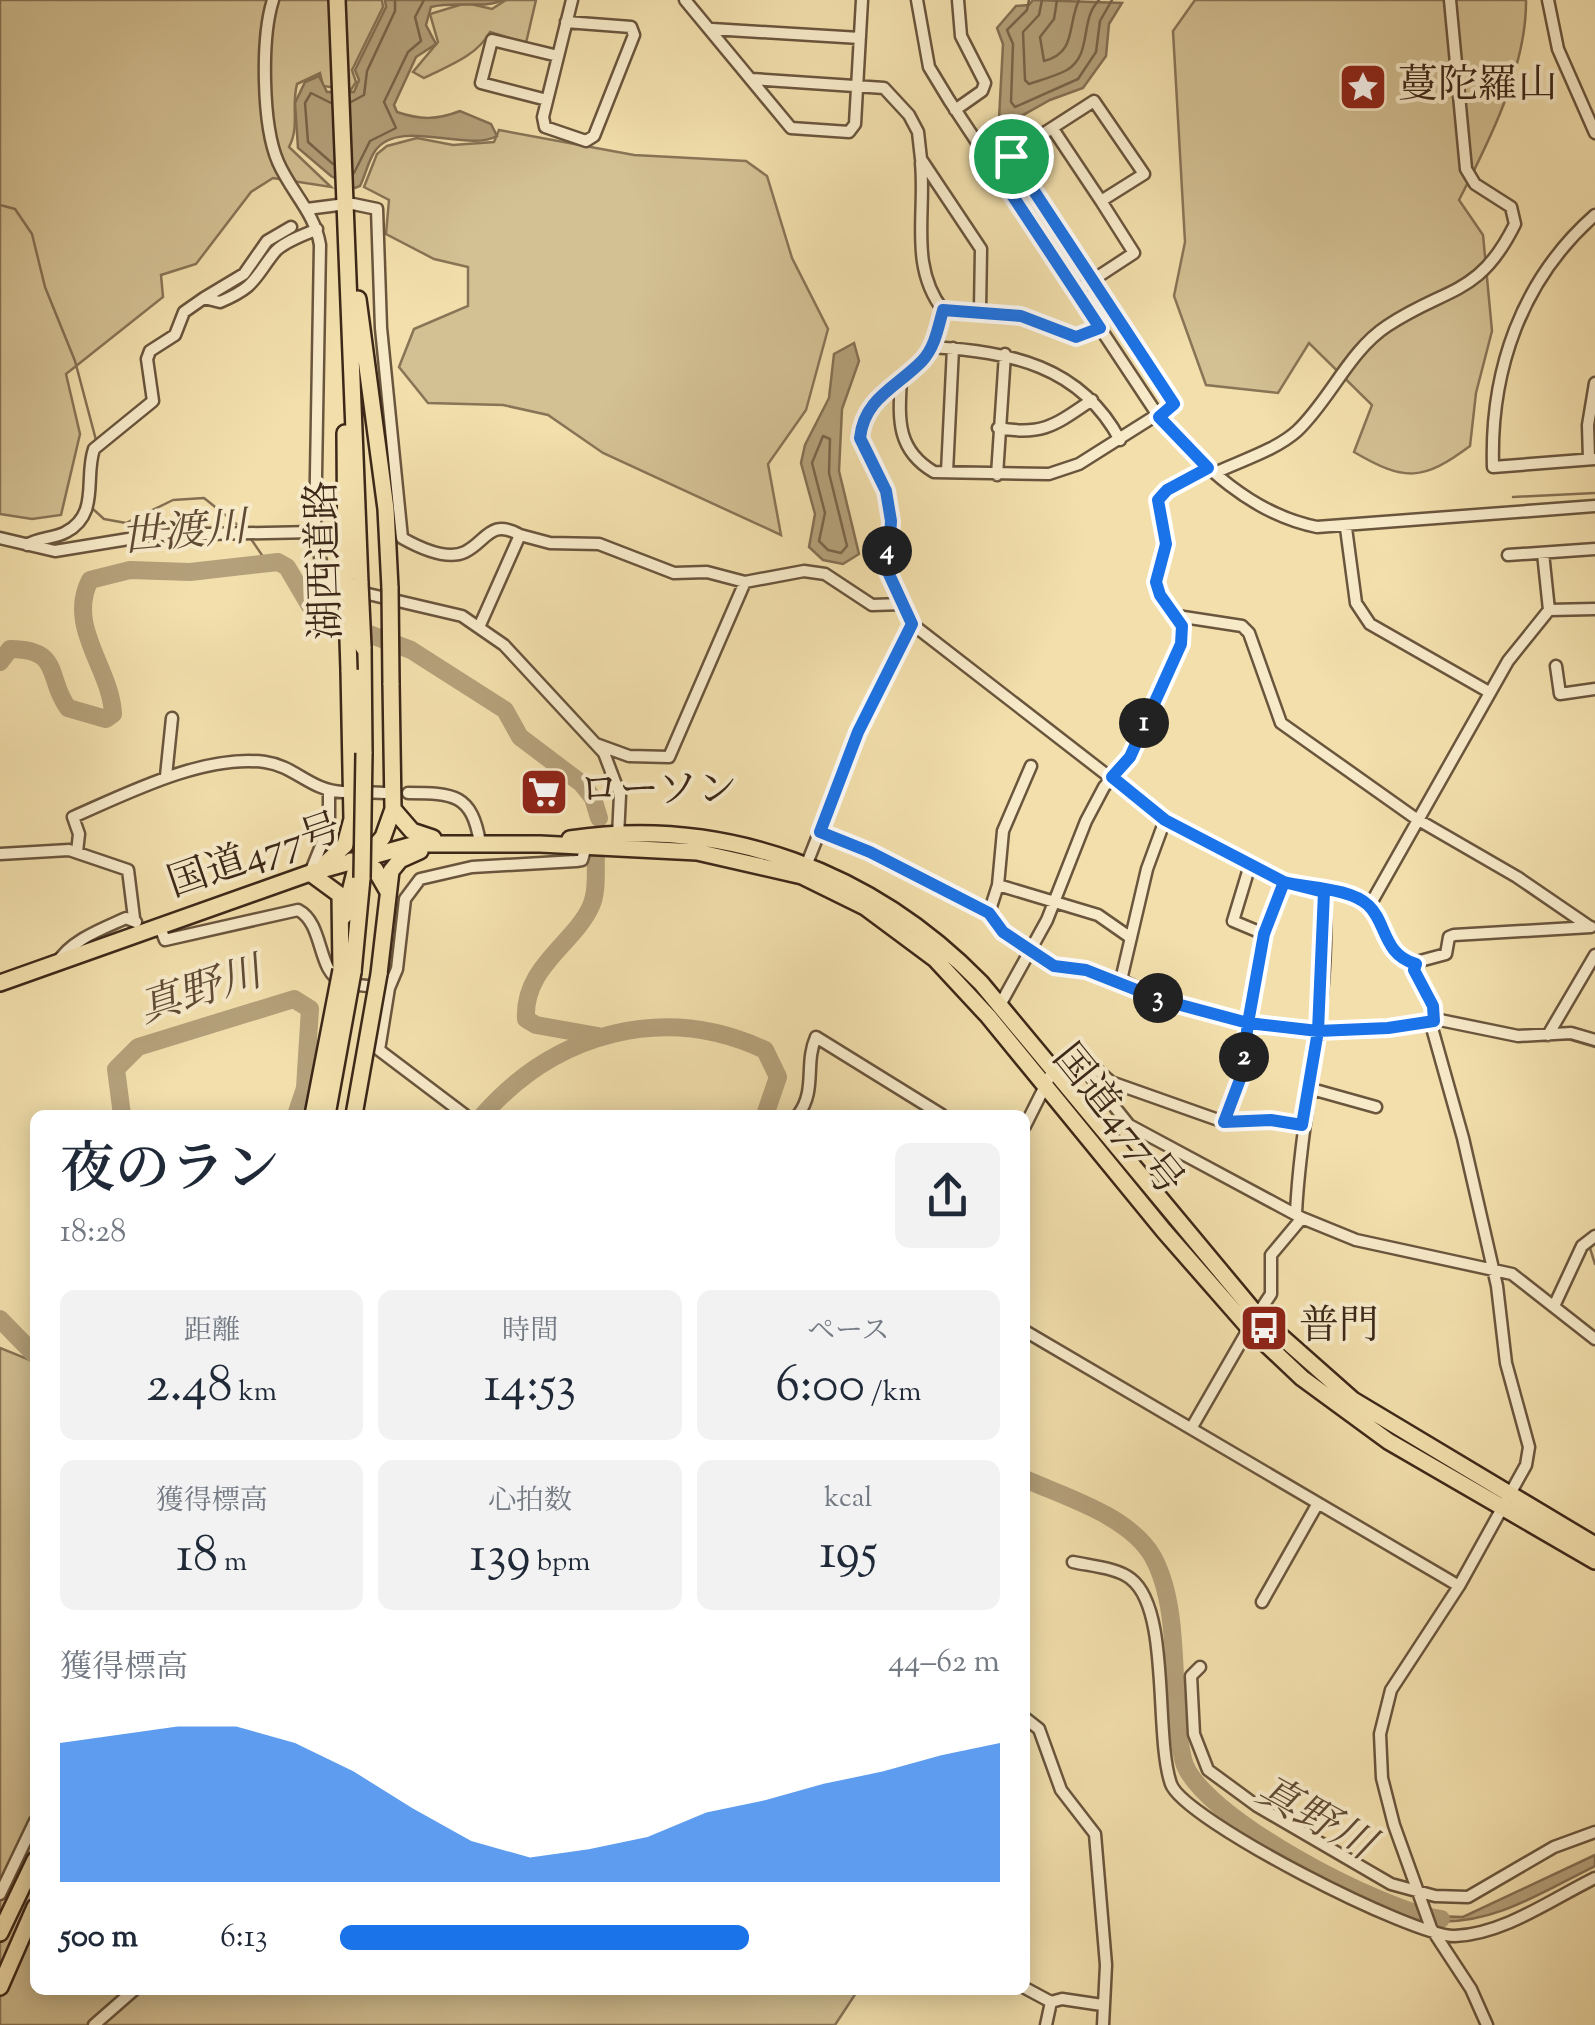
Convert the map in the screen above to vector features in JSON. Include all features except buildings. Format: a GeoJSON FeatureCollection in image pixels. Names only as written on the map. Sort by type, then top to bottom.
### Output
{"type":"FeatureCollection","features":[{"type":"Feature","properties":{"kind":"highway"},"geometry":{"type":"LineString","coordinates":[[337,0],[353,413],[344,434],[353,581],[349,670],[352,818],[361,863]]}},
{"type":"Feature","properties":{"kind":"highway"},"geometry":{"type":"LineString","coordinates":[[344,916],[361,863],[393,809],[386,509],[346,207]]}},
{"type":"Feature","properties":{"kind":"highway","name":"湖西道路"},"geometry":{"type":"LineString","coordinates":[[327,1110],[361,863],[363,648],[353,581]]}},
{"type":"Feature","properties":{"kind":"highway"},"geometry":{"type":"LineString","coordinates":[[393,809],[418,834],[462,843]]}},
{"type":"Feature","properties":{"kind":"highway"},"geometry":{"type":"LineString","coordinates":[[314,1110],[347,971],[344,916],[337,889],[310,873],[345,845],[352,818]]}},
{"type":"Feature","properties":{"kind":"highway","name":"国道477号"},"geometry":{"type":"LineString","coordinates":[[587,842],[618,836],[715,841],[851,882],[912,920],[960,961],[1000,1005],[1253,1321]]}},
{"type":"Feature","properties":{"kind":"highway","name":"国道477号"},"geometry":{"type":"LineString","coordinates":[[0,983],[56,963],[137,925],[159,925],[310,873],[361,863],[416,844],[587,842],[697,852],[804,870],[877,915],[935,958],[1253,1321],[1353,1400],[1595,1561]]}},
{"type":"Feature","properties":{"kind":"highway"},"geometry":{"type":"LineString","coordinates":[[355,1110],[384,981],[387,890],[393,867],[404,857],[462,843]]}},
{"type":"Feature","properties":{"kind":"highway"},"geometry":{"type":"LineString","coordinates":[[361,863],[378,871],[387,890]]}},
{"type":"Feature","properties":{"kind":"highway","name":"国道477号"},"geometry":{"type":"LineString","coordinates":[[1506,1502],[1595,1545]]}},
{"type":"Feature","properties":{"kind":"highway"},"geometry":{"type":"LineString","coordinates":[[0,1933],[30,1870]]}},
{"type":"Feature","properties":{"kind":"highway"},"geometry":{"type":"LineString","coordinates":[[0,1987],[30,1918]]}},
{"type":"Feature","properties":{"kind":"street"},"geometry":{"type":"LineString","coordinates":[[273,0],[265,38],[272,147],[318,228],[320,428],[315,532],[324,577],[334,586],[441,610],[480,625],[595,744],[614,774],[620,796],[618,836]]}},
{"type":"Feature","properties":{"kind":"street"},"geometry":{"type":"LineString","coordinates":[[566,22],[631,27],[634,36],[594,136],[586,142],[545,127],[547,100],[566,22],[572,0]]}},
{"type":"Feature","properties":{"kind":"street"},"geometry":{"type":"LineString","coordinates":[[685,0],[791,128],[849,132],[855,124],[862,0]]}},
{"type":"Feature","properties":{"kind":"street"},"geometry":{"type":"LineString","coordinates":[[917,0],[930,66],[956,110],[1159,417],[1211,470],[1287,521],[1346,528],[1595,506]]}},
{"type":"Feature","properties":{"kind":"street"},"geometry":{"type":"LineString","coordinates":[[956,110],[982,91],[984,83],[961,36],[958,0]]}},
{"type":"Feature","properties":{"kind":"street"},"geometry":{"type":"LineString","coordinates":[[1000,1005],[1033,949],[1086,820],[1112,777],[1130,757],[1181,644],[1177,616],[1160,595],[1156,582],[1166,544],[1158,500],[1167,490],[1290,437],[1386,326],[1476,281],[1506,243],[1515,224],[1511,207],[1475,184],[1466,168],[1450,0]]}},
{"type":"Feature","properties":{"kind":"street"},"geometry":{"type":"LineString","coordinates":[[1548,0],[1558,49],[1595,133]]}},
{"type":"Feature","properties":{"kind":"street"},"geometry":{"type":"LineString","coordinates":[[712,29],[860,38]]}},
{"type":"Feature","properties":{"kind":"street"},"geometry":{"type":"LineString","coordinates":[[547,100],[481,83],[492,40],[558,56]]}},
{"type":"Feature","properties":{"kind":"street"},"geometry":{"type":"LineString","coordinates":[[752,79],[884,88],[909,115],[918,132],[925,200],[919,240],[930,292],[943,310]]}},
{"type":"Feature","properties":{"kind":"street"},"geometry":{"type":"LineString","coordinates":[[993,166],[1094,101],[1144,174],[1101,201]]}},
{"type":"Feature","properties":{"kind":"street"},"geometry":{"type":"LineString","coordinates":[[1052,129],[1134,253],[1076,291]]}},
{"type":"Feature","properties":{"kind":"street"},"geometry":{"type":"LineString","coordinates":[[901,378],[899,428],[920,463],[947,472],[1048,474],[1079,464],[1174,404],[1011,156]]}},
{"type":"Feature","properties":{"kind":"street"},"geometry":{"type":"LineString","coordinates":[[921,160],[980,248],[980,310]]}},
{"type":"Feature","properties":{"kind":"street"},"geometry":{"type":"LineString","coordinates":[[306,208],[377,209],[381,328],[402,538],[421,549],[457,554],[496,528],[550,543],[599,544],[674,572],[707,572],[745,582],[804,571],[825,574],[872,605],[904,604]]}},
{"type":"Feature","properties":{"kind":"street"},"geometry":{"type":"LineString","coordinates":[[1595,216],[1556,254],[1528,296],[1513,330],[1492,419],[1493,467],[1592,459],[1588,426],[1595,383]]}},
{"type":"Feature","properties":{"kind":"street"},"geometry":{"type":"LineString","coordinates":[[27,546],[68,532],[81,520],[89,505],[94,450],[154,401],[146,359],[150,350],[175,335],[184,312],[244,274],[267,242],[291,227]]}},
{"type":"Feature","properties":{"kind":"street"},"geometry":{"type":"LineString","coordinates":[[204,298],[220,302],[249,287],[260,278],[274,252],[318,228]]}},
{"type":"Feature","properties":{"kind":"street"},"geometry":{"type":"LineString","coordinates":[[943,310],[1021,316],[1076,337],[1100,328]]}},
{"type":"Feature","properties":{"kind":"street"},"geometry":{"type":"LineString","coordinates":[[943,310],[932,347],[867,412],[860,438],[886,491],[891,521],[886,558],[892,584],[912,624],[1165,820],[1284,882],[1347,894],[1370,905],[1400,956],[1416,964],[1446,954],[1449,937],[1454,935],[1593,928]]}},
{"type":"Feature","properties":{"kind":"street"},"geometry":{"type":"LineString","coordinates":[[932,347],[1005,354],[1048,368],[1092,400],[1120,440]]}},
{"type":"Feature","properties":{"kind":"street"},"geometry":{"type":"LineString","coordinates":[[947,472],[952,348]]}},
{"type":"Feature","properties":{"kind":"street"},"geometry":{"type":"LineString","coordinates":[[997,475],[1005,354]]}},
{"type":"Feature","properties":{"kind":"street"},"geometry":{"type":"LineString","coordinates":[[998,428],[1029,434],[1050,428],[1092,400]]}},
{"type":"Feature","properties":{"kind":"street"},"geometry":{"type":"LineString","coordinates":[[1346,528],[1356,604],[1370,624],[1489,692]]}},
{"type":"Feature","properties":{"kind":"street"},"geometry":{"type":"LineString","coordinates":[[0,538],[55,550],[153,535],[315,532]]}},
{"type":"Feature","properties":{"kind":"street"},"geometry":{"type":"LineString","coordinates":[[480,625],[520,534]]}},
{"type":"Feature","properties":{"kind":"street"},"geometry":{"type":"LineString","coordinates":[[1508,555],[1595,549]]}},
{"type":"Feature","properties":{"kind":"street"},"geometry":{"type":"LineString","coordinates":[[1370,905],[1415,818],[1489,692],[1549,610],[1543,554]]}},
{"type":"Feature","properties":{"kind":"street"},"geometry":{"type":"LineString","coordinates":[[595,744],[630,756],[669,757],[745,582]]}},
{"type":"Feature","properties":{"kind":"street"},"geometry":{"type":"LineString","coordinates":[[1549,610],[1595,609]]}},
{"type":"Feature","properties":{"kind":"street"},"geometry":{"type":"LineString","coordinates":[[1177,616],[1242,626],[1249,633],[1281,723],[1415,818],[1518,877],[1593,928]]}},
{"type":"Feature","properties":{"kind":"street"},"geometry":{"type":"LineString","coordinates":[[804,870],[858,732],[912,624]]}},
{"type":"Feature","properties":{"kind":"street"},"geometry":{"type":"LineString","coordinates":[[1556,666],[1560,694],[1595,690]]}},
{"type":"Feature","properties":{"kind":"street"},"geometry":{"type":"LineString","coordinates":[[166,776],[172,718]]}},
{"type":"Feature","properties":{"kind":"street"},"geometry":{"type":"LineString","coordinates":[[77,852],[79,834],[73,817],[166,776],[261,761],[283,766],[316,789],[343,792]]}},
{"type":"Feature","properties":{"kind":"street"},"geometry":{"type":"LineString","coordinates":[[989,913],[998,885],[1003,831],[1032,766]]}},
{"type":"Feature","properties":{"kind":"street"},"geometry":{"type":"LineString","coordinates":[[310,873],[330,826],[330,792]]}},
{"type":"Feature","properties":{"kind":"street"},"geometry":{"type":"LineString","coordinates":[[357,792],[384,793]]}},
{"type":"Feature","properties":{"kind":"street"},"geometry":{"type":"LineString","coordinates":[[408,794],[450,796],[465,803],[476,816],[480,843]]}},
{"type":"Feature","properties":{"kind":"street"},"geometry":{"type":"LineString","coordinates":[[1121,980],[1147,868],[1165,820]]}},
{"type":"Feature","properties":{"kind":"street"},"geometry":{"type":"LineString","coordinates":[[820,832],[870,852],[989,913],[1003,932],[1054,966],[1121,980],[1162,1000],[1248,1023],[1318,1031],[1388,1028],[1434,1021],[1518,1036],[1571,1033],[1595,1040]]}},
{"type":"Feature","properties":{"kind":"street"},"geometry":{"type":"LineString","coordinates":[[159,925],[166,940],[298,910],[314,924],[332,975],[342,982],[384,981],[397,969],[405,899],[420,879],[472,867],[582,860],[587,842]]}},
{"type":"Feature","properties":{"kind":"street"},"geometry":{"type":"LineString","coordinates":[[0,854],[77,852],[128,870],[137,925]]}},
{"type":"Feature","properties":{"kind":"street"},"geometry":{"type":"LineString","coordinates":[[1250,865],[1233,921],[1264,934]]}},
{"type":"Feature","properties":{"kind":"street"},"geometry":{"type":"LineString","coordinates":[[1224,1122],[1242,1074],[1264,934],[1284,882]]}},
{"type":"Feature","properties":{"kind":"street"},"geometry":{"type":"LineString","coordinates":[[998,885],[1098,915],[1132,938]]}},
{"type":"Feature","properties":{"kind":"street"},"geometry":{"type":"LineString","coordinates":[[1192,1427],[1271,1294],[1272,1255],[1299,1216],[1302,1125],[1318,1031],[1324,892]]}},
{"type":"Feature","properties":{"kind":"street"},"geometry":{"type":"LineString","coordinates":[[1548,1034],[1595,954]]}},
{"type":"Feature","properties":{"kind":"street"},"geometry":{"type":"LineString","coordinates":[[1416,964],[1414,970],[1433,1006],[1491,1269],[1506,1363],[1530,1447],[1526,1464],[1459,1586],[1392,1690],[1381,1720],[1382,1778],[1432,1931],[1470,1989],[1487,2025]]}},
{"type":"Feature","properties":{"kind":"street"},"geometry":{"type":"LineString","coordinates":[[384,981],[379,1050],[457,1110]]}},
{"type":"Feature","properties":{"kind":"street"},"geometry":{"type":"LineString","coordinates":[[800,1110],[812,1084],[807,1057],[816,1037],[934,1110]]}},
{"type":"Feature","properties":{"kind":"street"},"geometry":{"type":"LineString","coordinates":[[1030,1118],[1048,1088],[1053,1070],[1070,1058],[1092,1065],[1111,1082],[1224,1122],[1271,1120],[1302,1125]]}},
{"type":"Feature","properties":{"kind":"street"},"geometry":{"type":"LineString","coordinates":[[1079,1062],[1128,1125],[1299,1216],[1399,1253],[1512,1274],[1595,1339]]}},
{"type":"Feature","properties":{"kind":"street"},"geometry":{"type":"LineString","coordinates":[[1308,1088],[1376,1106]]}},
{"type":"Feature","properties":{"kind":"street"},"geometry":{"type":"LineString","coordinates":[[1555,1304],[1582,1246],[1595,1236]]}},
{"type":"Feature","properties":{"kind":"street"},"geometry":{"type":"LineString","coordinates":[[1030,1334],[1459,1586]]}},
{"type":"Feature","properties":{"kind":"street"},"geometry":{"type":"LineString","coordinates":[[1262,1602],[1318,1502]]}},
{"type":"Feature","properties":{"kind":"street"},"geometry":{"type":"LineString","coordinates":[[1074,1562],[1128,1576],[1143,1590],[1158,1654],[1163,1741],[1172,1788],[1203,1817],[1340,1895],[1432,1931],[1482,1933],[1595,1878]]}},
{"type":"Feature","properties":{"kind":"street"},"geometry":{"type":"LineString","coordinates":[[1200,1667],[1191,1676],[1194,1734],[1208,1770],[1241,1796],[1392,1884],[1436,1896],[1468,1897],[1554,1847],[1595,1832]]}},
{"type":"Feature","properties":{"kind":"street"},"geometry":{"type":"LineString","coordinates":[[1030,1722],[1039,1730],[1060,1790],[1095,1834],[1106,1966],[1103,2025]]}},
{"type":"Feature","properties":{"kind":"street"},"geometry":{"type":"LineString","coordinates":[[0,1894],[30,1831]]}},
{"type":"Feature","properties":{"kind":"street"},"geometry":{"type":"LineString","coordinates":[[1030,1991],[1051,2002],[1062,1999],[1102,2006]]}},
{"type":"Feature","properties":{"kind":"street"},"geometry":{"type":"LineString","coordinates":[[94,2025],[128,1995]]}},
{"type":"Feature","properties":{"kind":"street"},"geometry":{"type":"LineString","coordinates":[[1046,2025],[1051,2002]]}},
{"type":"Feature","properties":{"kind":"shaded area"},"geometry":{"type":"Polygon","coordinates":[[[0,0],[382,0],[383,7],[352,70],[356,82],[351,90],[323,86],[320,73],[297,84],[294,132],[289,147],[331,187],[273,178],[251,192],[196,264],[161,275],[163,297],[66,374],[80,434],[61,515],[32,519],[0,514],[0,0]]]}},
{"type":"Feature","properties":{"kind":"shaded area"},"geometry":{"type":"Polygon","coordinates":[[[506,0],[536,0],[526,43],[490,32],[478,48],[452,64],[424,78],[413,72],[438,42],[430,14],[466,3],[492,9],[506,0]]]}},
{"type":"Feature","properties":{"kind":"shaded area"},"geometry":{"type":"Polygon","coordinates":[[[1195,0],[1526,0],[1525,25],[1513,77],[1494,129],[1459,200],[1483,235],[1492,331],[1476,393],[1470,446],[1454,458],[1426,471],[1401,473],[1354,452],[1372,405],[1309,343],[1278,393],[1206,385],[1174,296],[1185,242],[1173,31],[1195,0]]]}},
{"type":"Feature","properties":{"kind":"shaded area"},"geometry":{"type":"Polygon","coordinates":[[[499,130],[634,155],[746,161],[767,176],[792,258],[828,329],[806,410],[768,464],[781,535],[603,453],[548,415],[503,405],[428,403],[399,367],[414,329],[468,306],[468,267],[434,259],[386,234],[389,200],[364,187],[377,154],[387,146],[417,138],[453,145],[494,142],[499,130]]]}},
{"type":"Feature","properties":{"kind":"shaded area"},"geometry":{"type":"Polygon","coordinates":[[[0,1348],[30,1360],[30,1995],[855,1995],[835,2025],[0,2025],[0,1348]]]}},
{"type":"Feature","properties":{"kind":"water"},"geometry":{"type":"Polygon","coordinates":[[[385,0],[503,0],[431,7],[426,25],[436,44],[416,57],[394,105],[397,112],[421,118],[460,111],[491,124],[497,136],[469,141],[416,136],[386,141],[375,151],[360,186],[355,188],[331,176],[298,148],[295,103],[305,82],[319,76],[327,92],[354,92],[359,80],[355,70],[386,7],[385,0]]]}},
{"type":"Feature","properties":{"kind":"water"},"geometry":{"type":"Polygon","coordinates":[[[1033,0],[1122,3],[1109,24],[1106,56],[1083,88],[1050,100],[1007,124],[999,119],[1003,44],[997,28],[1016,6],[1029,5],[1033,0]]]}},
{"type":"Feature","properties":{"kind":"water"},"geometry":{"type":"Polygon","coordinates":[[[854,343],[859,361],[842,409],[839,471],[859,554],[843,564],[823,560],[809,547],[815,514],[801,463],[805,445],[829,398],[834,354],[854,343]]]}},
{"type":"Feature","properties":{"kind":"water"},"geometry":{"type":"Polygon","coordinates":[[[1595,1855],[1595,1866],[1497,1912],[1455,1921],[1434,1921],[1432,1916],[1463,1917],[1595,1855]]]}},
{"type":"Feature","properties":{"kind":"waterway"},"geometry":{"type":"LineString","coordinates":[[0,205],[15,209],[32,234],[45,287],[75,361],[96,440]]}},
{"type":"Feature","properties":{"kind":"waterway"},"geometry":{"type":"LineString","coordinates":[[1513,497],[1595,493]]}},
{"type":"Feature","properties":{"kind":"waterway"},"geometry":{"type":"LineString","coordinates":[[92,508],[104,519],[126,523],[173,500],[204,498],[244,530]]}},
{"type":"Feature","properties":{"kind":"waterway"},"geometry":{"type":"LineString","coordinates":[[249,536],[266,561]]}},
{"type":"Feature","properties":{"kind":"waterway","name":"世渡川"},"geometry":{"type":"LineString","coordinates":[[0,662],[10,649],[38,654],[51,668],[68,708],[106,719],[113,714],[110,697],[83,614],[90,580],[130,570],[190,572],[278,562],[287,567],[314,613],[411,650],[505,710],[520,737],[581,783],[593,798],[599,818]]}},
{"type":"Feature","properties":{"kind":"waterway","name":"世渡川"},"geometry":{"type":"LineString","coordinates":[[596,852],[591,906],[532,985],[526,1019],[536,1025],[598,1036]]}},
{"type":"Feature","properties":{"kind":"waterway","name":"真野川"},"geometry":{"type":"LineString","coordinates":[[121,1110],[116,1069],[138,1047],[294,999],[310,1009],[305,1088],[298,1110]]}},
{"type":"Feature","properties":{"kind":"waterway"},"geometry":{"type":"LineString","coordinates":[[1439,1026],[1456,1028]]}},
{"type":"Feature","properties":{"kind":"waterway","name":"真野川"},"geometry":{"type":"LineString","coordinates":[[488,1110],[544,1063],[614,1034],[651,1028],[727,1036],[765,1050],[778,1077],[767,1110]]}},
{"type":"Feature","properties":{"kind":"waterway"},"geometry":{"type":"LineString","coordinates":[[1518,1041],[1568,1039],[1595,1047]]}},
{"type":"Feature","properties":{"kind":"waterway"},"geometry":{"type":"LineString","coordinates":[[1589,1245],[1595,1264]]}},
{"type":"Feature","properties":{"kind":"waterway","name":"真野川"},"geometry":{"type":"LineString","coordinates":[[0,1319],[30,1350]]}},
{"type":"Feature","properties":{"kind":"waterway","name":"真野川"},"geometry":{"type":"LineString","coordinates":[[1030,1481],[1113,1519],[1143,1543],[1153,1557],[1162,1579],[1172,1629],[1183,1759],[1195,1782],[1255,1833],[1296,1858],[1379,1899],[1441,1919]]}},
{"type":"Feature","properties":{"kind":"place","name":"蔓陀羅山"},"geometry":{"type":"Point","coordinates":[1363,87]}},
{"type":"Feature","properties":{"kind":"place","name":"ローソン"},"geometry":{"type":"Point","coordinates":[544,792]}},
{"type":"Feature","properties":{"kind":"place","name":"普門"},"geometry":{"type":"Point","coordinates":[1264,1328]}},
{"type":"Feature","properties":{"kind":"route"},"geometry":{"type":"LineString","coordinates":[[1011,156],[993,166],[1100,328],[1090,335],[1076,337],[1021,316],[943,310],[932,347],[921,362],[880,394],[867,412],[861,424],[862,450],[886,491],[891,521],[888,572],[912,624],[858,732],[820,832],[870,852],[989,913],[1003,932],[1054,966],[1121,980],[1162,1000],[1248,1023],[1264,934],[1284,882],[1347,894],[1370,905],[1382,934],[1400,956],[1416,964],[1416,978],[1433,1006],[1434,1021],[1388,1028],[1318,1031],[1248,1023],[1242,1074],[1224,1122],[1271,1120],[1302,1125],[1318,1031],[1326,917],[1324,892],[1284,882],[1165,820],[1112,777],[1130,757],[1181,644],[1182,626],[1160,595],[1156,582],[1166,552],[1158,500],[1187,477],[1208,468],[1159,417],[1174,404],[1011,156]]}}]}
